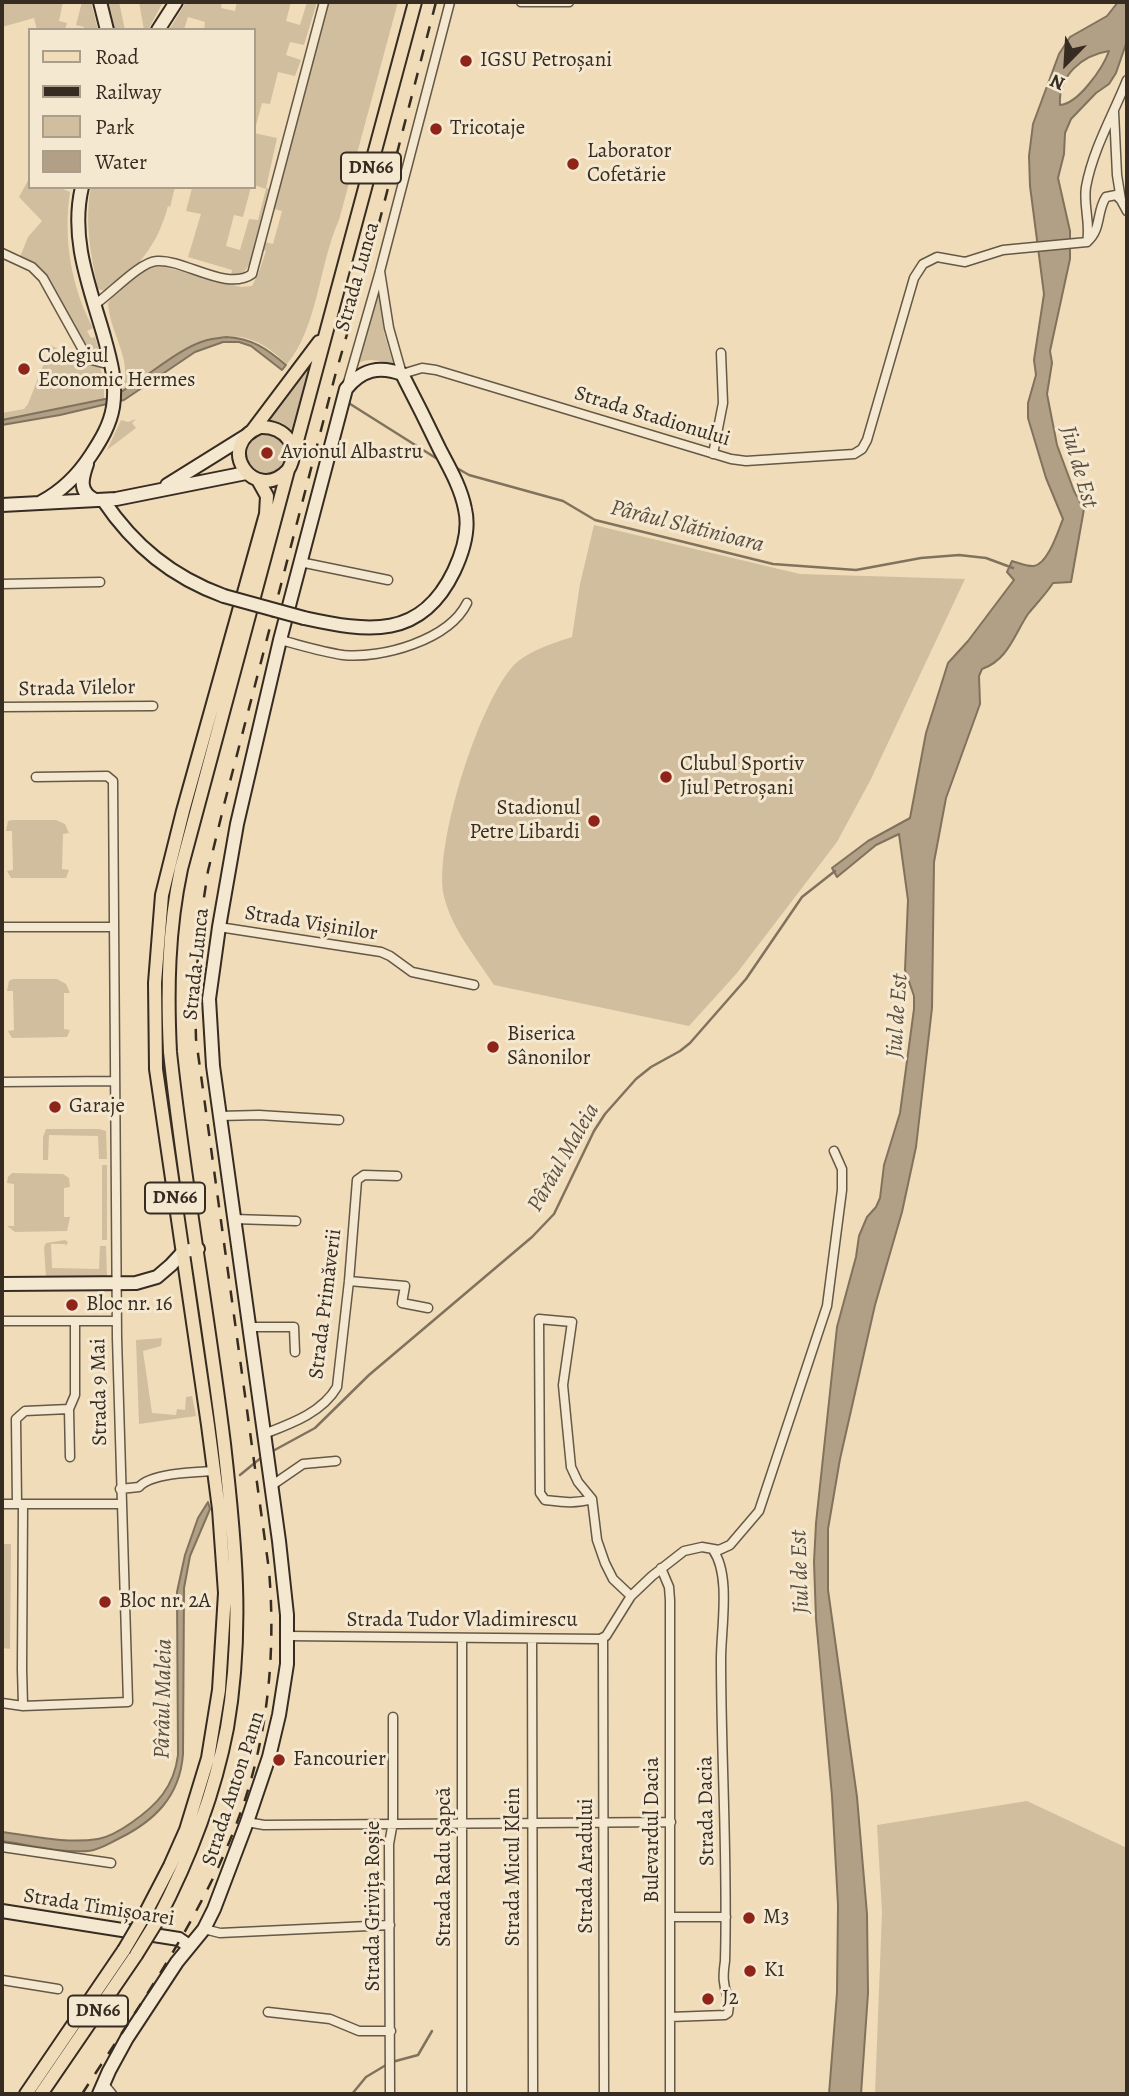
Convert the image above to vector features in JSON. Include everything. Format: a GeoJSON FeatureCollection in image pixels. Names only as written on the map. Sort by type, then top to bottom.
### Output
{"type":"FeatureCollection","features":[{"type":"Feature","properties":{"kind":"main road"},"geometry":{"type":"LineString","coordinates":[[100,2],[106,28]]}},
{"type":"Feature","properties":{"kind":"main road"},"geometry":{"type":"LineString","coordinates":[[159,28],[176,2]]}},
{"type":"Feature","properties":{"kind":"main road","name":"DN66"},"geometry":{"type":"LineString","coordinates":[[294,453],[415,2]]}},
{"type":"Feature","properties":{"kind":"main road"},"geometry":{"type":"LineString","coordinates":[[41,502],[64,486],[88,460],[104,435],[114,399],[111,361],[86,280],[79,245],[78,208],[82,189]]}},
{"type":"Feature","properties":{"kind":"main road","name":"DN66"},"geometry":{"type":"LineString","coordinates":[[248,434],[323,337]]}},
{"type":"Feature","properties":{"kind":"main road"},"geometry":{"type":"LineString","coordinates":[[88,460],[82,485],[85,494],[99,500],[147,554],[181,578],[224,596],[348,627],[382,627],[411,620],[433,606],[449,581],[465,541],[466,513],[454,477],[402,374],[385,369],[372,370],[357,377],[346,389]]}},
{"type":"Feature","properties":{"kind":"main road","name":"Strada Lunca"},"geometry":{"type":"LineString","coordinates":[[267,1454],[220,1116],[209,1025],[209,999],[219,927],[249,764],[346,389]]}},
{"type":"Feature","properties":{"kind":"main road"},"geometry":{"type":"LineString","coordinates":[[163,488],[248,434],[270,427],[279,430],[292,443],[294,453],[288,470],[272,481],[258,480],[247,472],[239,455],[248,434]]}},
{"type":"Feature","properties":{"kind":"main road","name":"DN66"},"geometry":{"type":"LineString","coordinates":[[204,1346],[198,1249],[170,1052],[168,972],[171,922],[181,869],[288,470]]}},
{"type":"Feature","properties":{"kind":"main road"},"geometry":{"type":"LineString","coordinates":[[2,505],[127,497],[247,472]]}},
{"type":"Feature","properties":{"kind":"main road","name":"DN66"},"geometry":{"type":"LineString","coordinates":[[41,2094],[183,1869],[206,1811],[227,1726],[238,1592],[235,1539],[218,1468],[204,1346],[184,1251],[156,1069],[154,1010],[162,895],[266,514],[267,496],[258,480]]}},
{"type":"Feature","properties":{"kind":"main road"},"geometry":{"type":"LineString","coordinates":[[2,1284],[136,1283],[156,1277],[184,1251],[198,1249]]}},
{"type":"Feature","properties":{"kind":"main road","name":"Strada Anton Pann"},"geometry":{"type":"LineString","coordinates":[[101,2089],[127,2038],[189,1946],[204,1929],[247,1822],[269,1757],[279,1714],[288,1636],[267,1454]]}},
{"type":"Feature","properties":{"kind":"main road","name":"Strada Timișoarei"},"geometry":{"type":"LineString","coordinates":[[2,1912],[178,1939],[189,1946]]}},
{"type":"Feature","properties":{"kind":"main road","name":"DN66"},"geometry":{"type":"LineString","coordinates":[[26,2094],[130,1952]]}},
{"type":"Feature","properties":{"kind":"street"},"geometry":{"type":"LineString","coordinates":[[94,305],[154,261],[230,279],[244,278],[252,274],[324,2]]}},
{"type":"Feature","properties":{"kind":"street","name":"Strada Lunca"},"geometry":{"type":"LineString","coordinates":[[346,389],[380,271],[450,2]]}},
{"type":"Feature","properties":{"kind":"street"},"geometry":{"type":"LineString","coordinates":[[521,2],[569,2]]}},
{"type":"Feature","properties":{"kind":"street"},"geometry":{"type":"LineString","coordinates":[[1087,242],[1087,187],[1100,140],[1127,80]]}},
{"type":"Feature","properties":{"kind":"street"},"geometry":{"type":"LineString","coordinates":[[1114,108],[1121,200]]}},
{"type":"Feature","properties":{"kind":"street"},"geometry":{"type":"LineString","coordinates":[[1087,242],[1097,229],[1106,197],[1116,195],[1127,211]]}},
{"type":"Feature","properties":{"kind":"street","name":"Strada Stadionului"},"geometry":{"type":"LineString","coordinates":[[402,374],[422,368],[436,370],[713,454],[746,461],[854,454],[862,449],[867,440],[920,268],[937,257],[965,262],[1010,250],[1087,242]]}},
{"type":"Feature","properties":{"kind":"street"},"geometry":{"type":"LineString","coordinates":[[2,253],[32,267],[44,278],[88,359],[96,362],[111,361]]}},
{"type":"Feature","properties":{"kind":"street"},"geometry":{"type":"LineString","coordinates":[[380,271],[389,328],[402,374]]}},
{"type":"Feature","properties":{"kind":"street"},"geometry":{"type":"LineString","coordinates":[[713,454],[723,403],[721,353]]}},
{"type":"Feature","properties":{"kind":"street"},"geometry":{"type":"LineString","coordinates":[[300,562],[388,580]]}},
{"type":"Feature","properties":{"kind":"street"},"geometry":{"type":"LineString","coordinates":[[2,584],[100,582]]}},
{"type":"Feature","properties":{"kind":"street"},"geometry":{"type":"LineString","coordinates":[[280,640],[343,655],[378,653],[418,642],[442,630],[458,618],[467,603]]}},
{"type":"Feature","properties":{"kind":"street","name":"Strada Vilelor"},"geometry":{"type":"LineString","coordinates":[[2,707],[153,706]]}},
{"type":"Feature","properties":{"kind":"street","name":"Strada 9 Mai"},"geometry":{"type":"LineString","coordinates":[[23,1706],[128,1702],[116,1321],[111,778],[36,777]]}},
{"type":"Feature","properties":{"kind":"street"},"geometry":{"type":"LineString","coordinates":[[2,927],[114,927]]}},
{"type":"Feature","properties":{"kind":"street","name":"Strada Vișinilor"},"geometry":{"type":"LineString","coordinates":[[219,927],[381,952],[412,972],[474,985]]}},
{"type":"Feature","properties":{"kind":"street"},"geometry":{"type":"LineString","coordinates":[[2,1082],[115,1082]]}},
{"type":"Feature","properties":{"kind":"street"},"geometry":{"type":"LineString","coordinates":[[220,1116],[259,1115],[339,1120]]}},
{"type":"Feature","properties":{"kind":"street"},"geometry":{"type":"LineString","coordinates":[[713,1549],[730,1545],[746,1530],[759,1511],[825,1318],[842,1189],[842,1169],[834,1151]]}},
{"type":"Feature","properties":{"kind":"street","name":"Strada Primăverii"},"geometry":{"type":"LineString","coordinates":[[264,1434],[299,1419],[320,1406],[331,1397],[337,1387],[357,1180],[365,1175],[397,1176]]}},
{"type":"Feature","properties":{"kind":"street"},"geometry":{"type":"LineString","coordinates":[[234,1219],[296,1221]]}},
{"type":"Feature","properties":{"kind":"street"},"geometry":{"type":"LineString","coordinates":[[349,1281],[405,1286],[402,1303],[428,1308]]}},
{"type":"Feature","properties":{"kind":"street"},"geometry":{"type":"LineString","coordinates":[[592,1499],[570,1503],[545,1500],[540,1493],[539,1319],[572,1322],[564,1372],[564,1409],[571,1467],[578,1482],[592,1499],[597,1540],[605,1563],[613,1578],[631,1596]]}},
{"type":"Feature","properties":{"kind":"street"},"geometry":{"type":"LineString","coordinates":[[2,1321],[116,1321]]}},
{"type":"Feature","properties":{"kind":"street"},"geometry":{"type":"LineString","coordinates":[[70,1457],[69,1409],[75,1395],[75,1321]]}},
{"type":"Feature","properties":{"kind":"street"},"geometry":{"type":"LineString","coordinates":[[249,1326],[294,1326],[295,1352]]}},
{"type":"Feature","properties":{"kind":"street"},"geometry":{"type":"LineString","coordinates":[[2,1703],[23,1706],[16,1419],[25,1411],[69,1409]]}},
{"type":"Feature","properties":{"kind":"street"},"geometry":{"type":"LineString","coordinates":[[271,1486],[303,1464],[336,1461]]}},
{"type":"Feature","properties":{"kind":"street"},"geometry":{"type":"LineString","coordinates":[[120,1489],[139,1488],[145,1481],[157,1477],[218,1468]]}},
{"type":"Feature","properties":{"kind":"street"},"geometry":{"type":"LineString","coordinates":[[2,1504],[121,1504]]}},
{"type":"Feature","properties":{"kind":"street","name":"Strada Tudor Vladimirescu"},"geometry":{"type":"LineString","coordinates":[[288,1636],[603,1638],[631,1596],[684,1550],[702,1547],[713,1549]]}},
{"type":"Feature","properties":{"kind":"street","name":"Strada Dacia"},"geometry":{"type":"LineString","coordinates":[[670,2017],[728,2013],[729,1994],[724,1982],[726,1917],[721,1657],[723,1573],[713,1549]]}},
{"type":"Feature","properties":{"kind":"street","name":"Bulevardul Dacia"},"geometry":{"type":"LineString","coordinates":[[661,1569],[669,1587],[670,1600],[670,2094]]}},
{"type":"Feature","properties":{"kind":"street","name":"Strada Aradului"},"geometry":{"type":"LineString","coordinates":[[603,1638],[604,2094]]}},
{"type":"Feature","properties":{"kind":"street","name":"Strada Radu Șapcă"},"geometry":{"type":"LineString","coordinates":[[462,2094],[463,1639]]}},
{"type":"Feature","properties":{"kind":"street","name":"Strada Micul Klein"},"geometry":{"type":"LineString","coordinates":[[532,1639],[533,2094]]}},
{"type":"Feature","properties":{"kind":"street","name":"Strada Grivița Roșie"},"geometry":{"type":"LineString","coordinates":[[390,2094],[389,1844],[393,1822],[393,1717]]}},
{"type":"Feature","properties":{"kind":"street"},"geometry":{"type":"LineString","coordinates":[[247,1822],[264,1825],[671,1822]]}},
{"type":"Feature","properties":{"kind":"street"},"geometry":{"type":"LineString","coordinates":[[2,1847],[111,1863]]}},
{"type":"Feature","properties":{"kind":"street"},"geometry":{"type":"LineString","coordinates":[[671,1917],[726,1917]]}},
{"type":"Feature","properties":{"kind":"street","name":"Strada Timișoarei"},"geometry":{"type":"LineString","coordinates":[[204,1929],[220,1933],[390,1925]]}},
{"type":"Feature","properties":{"kind":"street"},"geometry":{"type":"LineString","coordinates":[[2,1980],[58,1989]]}},
{"type":"Feature","properties":{"kind":"street"},"geometry":{"type":"LineString","coordinates":[[268,2012],[330,2019],[359,2031],[391,2031]]}},
{"type":"Feature","properties":{"kind":"street","name":"Strada Anton Pann"},"geometry":{"type":"LineString","coordinates":[[101,2089],[112,2094]]}},
{"type":"Feature","properties":{"kind":"green space"},"geometry":{"type":"Polygon","coordinates":[[[2,2],[63,2],[59,21],[67,23],[66,28],[36,28],[34,18],[2,27],[2,2]]]}},
{"type":"Feature","properties":{"kind":"green space"},"geometry":{"type":"Polygon","coordinates":[[[82,2],[91,2],[98,28],[76,25],[82,2]]]}},
{"type":"Feature","properties":{"kind":"green space"},"geometry":{"type":"Polygon","coordinates":[[[107,2],[119,2],[125,28],[114,28],[107,2]]]}},
{"type":"Feature","properties":{"kind":"green space"},"geometry":{"type":"Polygon","coordinates":[[[139,2],[163,2],[149,28],[144,28],[139,2]]]}},
{"type":"Feature","properties":{"kind":"green space"},"geometry":{"type":"Polygon","coordinates":[[[186,2],[222,2],[221,8],[235,11],[237,2],[291,2],[286,21],[300,25],[307,2],[317,2],[304,45],[290,42],[286,55],[301,60],[295,76],[278,72],[270,104],[262,103],[256,126],[256,28],[204,28],[205,22],[188,17],[185,28],[170,28],[186,2]]]}},
{"type":"Feature","properties":{"kind":"green space"},"geometry":{"type":"Polygon","coordinates":[[[329,2],[398,2],[312,314],[297,349],[287,364],[257,342],[238,337],[220,337],[185,349],[121,391],[125,366],[108,303],[143,271],[165,267],[241,287],[252,286],[266,251],[263,250],[265,242],[273,244],[282,211],[274,209],[329,2]]]}},
{"type":"Feature","properties":{"kind":"green space"},"geometry":{"type":"Polygon","coordinates":[[[256,133],[277,138],[266,188],[270,189],[251,262],[244,272],[231,276],[232,270],[188,257],[201,214],[186,211],[192,189],[250,189],[243,217],[234,215],[226,246],[240,250],[249,219],[258,220],[266,189],[256,186],[256,133]]]}},
{"type":"Feature","properties":{"kind":"green space"},"geometry":{"type":"Polygon","coordinates":[[[28,181],[28,189],[63,189],[70,192],[68,244],[74,279],[93,328],[87,331],[91,338],[95,337],[101,357],[92,354],[76,336],[44,274],[20,257],[28,237],[42,221],[19,197],[28,181]]]}},
{"type":"Feature","properties":{"kind":"green space"},"geometry":{"type":"Polygon","coordinates":[[[91,189],[174,189],[170,207],[168,206],[152,244],[138,264],[108,292],[98,289],[88,226],[91,189]]]}},
{"type":"Feature","properties":{"kind":"green space"},"geometry":{"type":"Polygon","coordinates":[[[379,289],[384,333],[394,366],[375,360],[356,364],[379,289]]]}},
{"type":"Feature","properties":{"kind":"green space"},"geometry":{"type":"Polygon","coordinates":[[[51,345],[61,351],[76,350],[87,362],[100,367],[104,399],[2,420],[2,413],[24,409],[28,404],[51,345]]]}},
{"type":"Feature","properties":{"kind":"green space"},"geometry":{"type":"Polygon","coordinates":[[[313,360],[295,435],[282,423],[265,419],[313,360]]]}},
{"type":"Feature","properties":{"kind":"green space"},"geometry":{"type":"Polygon","coordinates":[[[136,419],[132,423],[136,428],[107,450],[121,420],[128,422],[136,419]]]}},
{"type":"Feature","properties":{"kind":"green space"},"geometry":{"type":"Polygon","coordinates":[[[266,435],[279,441],[285,454],[279,467],[266,473],[253,467],[247,454],[253,441],[266,435]]]}},
{"type":"Feature","properties":{"kind":"green space"},"geometry":{"type":"Polygon","coordinates":[[[282,485],[181,849],[163,1030],[165,1075],[188,1225],[185,1226],[162,1072],[160,998],[165,914],[171,879],[275,495],[274,486],[282,485]]]}},
{"type":"Feature","properties":{"kind":"green space","name":"Clubul Sportiv Jiul Petroșani"},"geometry":{"type":"Polygon","coordinates":[[[594,525],[800,574],[965,579],[871,779],[837,842],[737,973],[689,1026],[494,985],[458,931],[444,896],[442,874],[445,844],[452,811],[474,741],[500,684],[514,665],[534,652],[572,637],[580,584],[594,525]]]}},
{"type":"Feature","properties":{"kind":"green space"},"geometry":{"type":"Polygon","coordinates":[[[56,820],[65,824],[69,833],[63,834],[62,869],[69,870],[66,878],[11,878],[7,871],[13,870],[12,831],[6,831],[8,821],[56,820]]]}},
{"type":"Feature","properties":{"kind":"green space"},"geometry":{"type":"Polygon","coordinates":[[[57,979],[66,984],[70,993],[64,993],[64,1029],[70,1030],[67,1037],[12,1038],[8,1031],[14,1030],[13,991],[7,991],[9,981],[57,979]]]}},
{"type":"Feature","properties":{"kind":"green space"},"geometry":{"type":"Polygon","coordinates":[[[46,1129],[106,1131],[107,1159],[99,1159],[98,1136],[49,1135],[48,1160],[43,1160],[43,1137],[46,1129]]]}},
{"type":"Feature","properties":{"kind":"green space"},"geometry":{"type":"Polygon","coordinates":[[[102,1165],[107,1165],[107,1240],[102,1240],[102,1165]]]}},
{"type":"Feature","properties":{"kind":"green space"},"geometry":{"type":"Polygon","coordinates":[[[12,1173],[63,1174],[69,1178],[70,1187],[64,1188],[64,1217],[70,1217],[67,1231],[15,1232],[7,1226],[14,1226],[14,1184],[7,1183],[12,1173]]]}},
{"type":"Feature","properties":{"kind":"green space"},"geometry":{"type":"Polygon","coordinates":[[[65,1240],[68,1242],[66,1246],[51,1244],[52,1268],[99,1269],[100,1246],[106,1246],[107,1276],[46,1278],[46,1243],[65,1240]]]}},
{"type":"Feature","properties":{"kind":"green space"},"geometry":{"type":"Polygon","coordinates":[[[162,1338],[161,1346],[143,1351],[152,1413],[176,1415],[177,1409],[185,1410],[186,1397],[192,1396],[196,1416],[139,1424],[136,1340],[162,1338]]]}},
{"type":"Feature","properties":{"kind":"green space"},"geometry":{"type":"Polygon","coordinates":[[[2,1544],[11,1544],[10,1649],[2,1648],[2,1544]]]}},
{"type":"Feature","properties":{"kind":"green space"},"geometry":{"type":"Polygon","coordinates":[[[1027,1801],[1127,1848],[1127,2094],[875,2094],[882,1912],[877,1825],[1027,1801]]]}},
{"type":"Feature","properties":{"kind":"water"},"geometry":{"type":"Polygon","coordinates":[[[1118,2],[1127,2],[1127,41],[1116,73],[1109,84],[1096,93],[1071,119],[1065,133],[1064,154],[1058,178],[1070,231],[1070,259],[1050,351],[1052,363],[1047,394],[1057,445],[1074,491],[1084,509],[1071,582],[1053,583],[1028,614],[1010,646],[998,660],[982,669],[979,676],[980,704],[946,798],[934,862],[932,1008],[916,1147],[902,1212],[875,1305],[840,1459],[828,1529],[828,1590],[857,1797],[867,1914],[868,1993],[861,2094],[829,2094],[837,1993],[838,1905],[832,1796],[816,1619],[816,1523],[837,1327],[859,1236],[867,1217],[880,1198],[884,1165],[900,1113],[914,1009],[914,996],[905,970],[908,900],[899,834],[876,845],[837,877],[832,868],[868,841],[910,818],[926,733],[948,663],[1014,580],[1007,572],[1012,561],[1034,566],[1044,560],[1063,519],[1046,478],[1028,418],[1028,403],[1036,375],[1034,360],[1044,294],[1030,186],[1029,156],[1033,124],[1059,54],[1070,37],[1107,16],[1118,2]],[[1109,51],[1090,57],[1074,69],[1063,85],[1060,105],[1082,92],[1109,51]]]}},
{"type":"Feature","properties":{"kind":"water"},"geometry":{"type":"Polygon","coordinates":[[[226,337],[259,345],[286,365],[282,370],[251,346],[239,342],[223,342],[195,352],[124,400],[2,425],[2,420],[110,398],[193,345],[226,337]]]}},
{"type":"Feature","properties":{"kind":"water"},"geometry":{"type":"Polygon","coordinates":[[[208,1502],[210,1509],[190,1556],[184,1588],[183,1754],[181,1769],[171,1795],[143,1824],[96,1849],[67,1851],[2,1841],[2,1832],[74,1841],[107,1837],[149,1809],[168,1786],[178,1755],[177,1592],[185,1555],[198,1518],[208,1502]]]}},
{"type":"Feature","properties":{"kind":"waterway","name":"Pârâul Slătinioara"},"geometry":{"type":"LineString","coordinates":[[347,402],[439,460]]}},
{"type":"Feature","properties":{"kind":"waterway","name":"Pârâul Slătinioara"},"geometry":{"type":"LineString","coordinates":[[455,467],[469,475],[563,501],[595,520],[773,564],[856,570],[921,558],[959,555],[986,558],[1013,568]]}},
{"type":"Feature","properties":{"kind":"waterway","name":"Pârâul Maleia"},"geometry":{"type":"LineString","coordinates":[[271,1452],[315,1428],[369,1375],[532,1237],[554,1214],[605,1114],[636,1079],[690,1043],[746,979],[802,897],[835,871]]}},
{"type":"Feature","properties":{"kind":"waterway","name":"Pârâul Maleia"},"geometry":{"type":"LineString","coordinates":[[240,1475],[262,1457]]}},
{"type":"Feature","properties":{"kind":"waterway"},"geometry":{"type":"LineString","coordinates":[[392,2062],[418,2055],[432,2031]]}},
{"type":"Feature","properties":{"kind":"waterway"},"geometry":{"type":"LineString","coordinates":[[352,2094],[366,2077],[386,2065]]}},
{"type":"Feature","properties":{"kind":"railway"},"geometry":{"type":"LineString","coordinates":[[82,2094],[168,1960],[207,1890],[239,1817],[257,1757],[263,1726],[270,1664],[269,1570],[196,1039],[195,999],[200,924],[208,871],[225,801],[335,376],[379,223],[436,2]]}},
{"type":"Feature","properties":{"kind":"place","name":"IGSU Petroșani"},"geometry":{"type":"Point","coordinates":[466,61]}},
{"type":"Feature","properties":{"kind":"place","name":"Tricotaje"},"geometry":{"type":"Point","coordinates":[436,129]}},
{"type":"Feature","properties":{"kind":"place","name":"Laborator Cofetărie"},"geometry":{"type":"Point","coordinates":[573,164]}},
{"type":"Feature","properties":{"kind":"place","name":"Colegiul Economic Hermes"},"geometry":{"type":"Point","coordinates":[24,369]}},
{"type":"Feature","properties":{"kind":"place","name":"Avionul Albastru"},"geometry":{"type":"Point","coordinates":[267,453]}},
{"type":"Feature","properties":{"kind":"place","name":"Clubul Sportiv Jiul Petroșani"},"geometry":{"type":"Point","coordinates":[666,777]}},
{"type":"Feature","properties":{"kind":"place","name":"Stadionul Petre Libardi"},"geometry":{"type":"Point","coordinates":[594,821]}},
{"type":"Feature","properties":{"kind":"place","name":"Biserica Sânonilor"},"geometry":{"type":"Point","coordinates":[493,1047]}},
{"type":"Feature","properties":{"kind":"place","name":"Garaje"},"geometry":{"type":"Point","coordinates":[55,1107]}},
{"type":"Feature","properties":{"kind":"place","name":"Bloc nr. 16"},"geometry":{"type":"Point","coordinates":[72,1305]}},
{"type":"Feature","properties":{"kind":"place","name":"Bloc nr. 2A"},"geometry":{"type":"Point","coordinates":[105,1602]}},
{"type":"Feature","properties":{"kind":"place","name":"Fancourier"},"geometry":{"type":"Point","coordinates":[279,1760]}},
{"type":"Feature","properties":{"kind":"place","name":"M3"},"geometry":{"type":"Point","coordinates":[749,1918]}},
{"type":"Feature","properties":{"kind":"place","name":"K1"},"geometry":{"type":"Point","coordinates":[750,1971]}},
{"type":"Feature","properties":{"kind":"place","name":"J2"},"geometry":{"type":"Point","coordinates":[708,1999]}},
{"type":"Feature","properties":{"kind":"water label","name":"Jiul de Est"},"geometry":{"type":"Point","coordinates":[1078,467]}},
{"type":"Feature","properties":{"kind":"water label","name":"Jiul de Est"},"geometry":{"type":"Point","coordinates":[898,1016]}},
{"type":"Feature","properties":{"kind":"water label","name":"Jiul de Est"},"geometry":{"type":"Point","coordinates":[801,1572]}}]}
